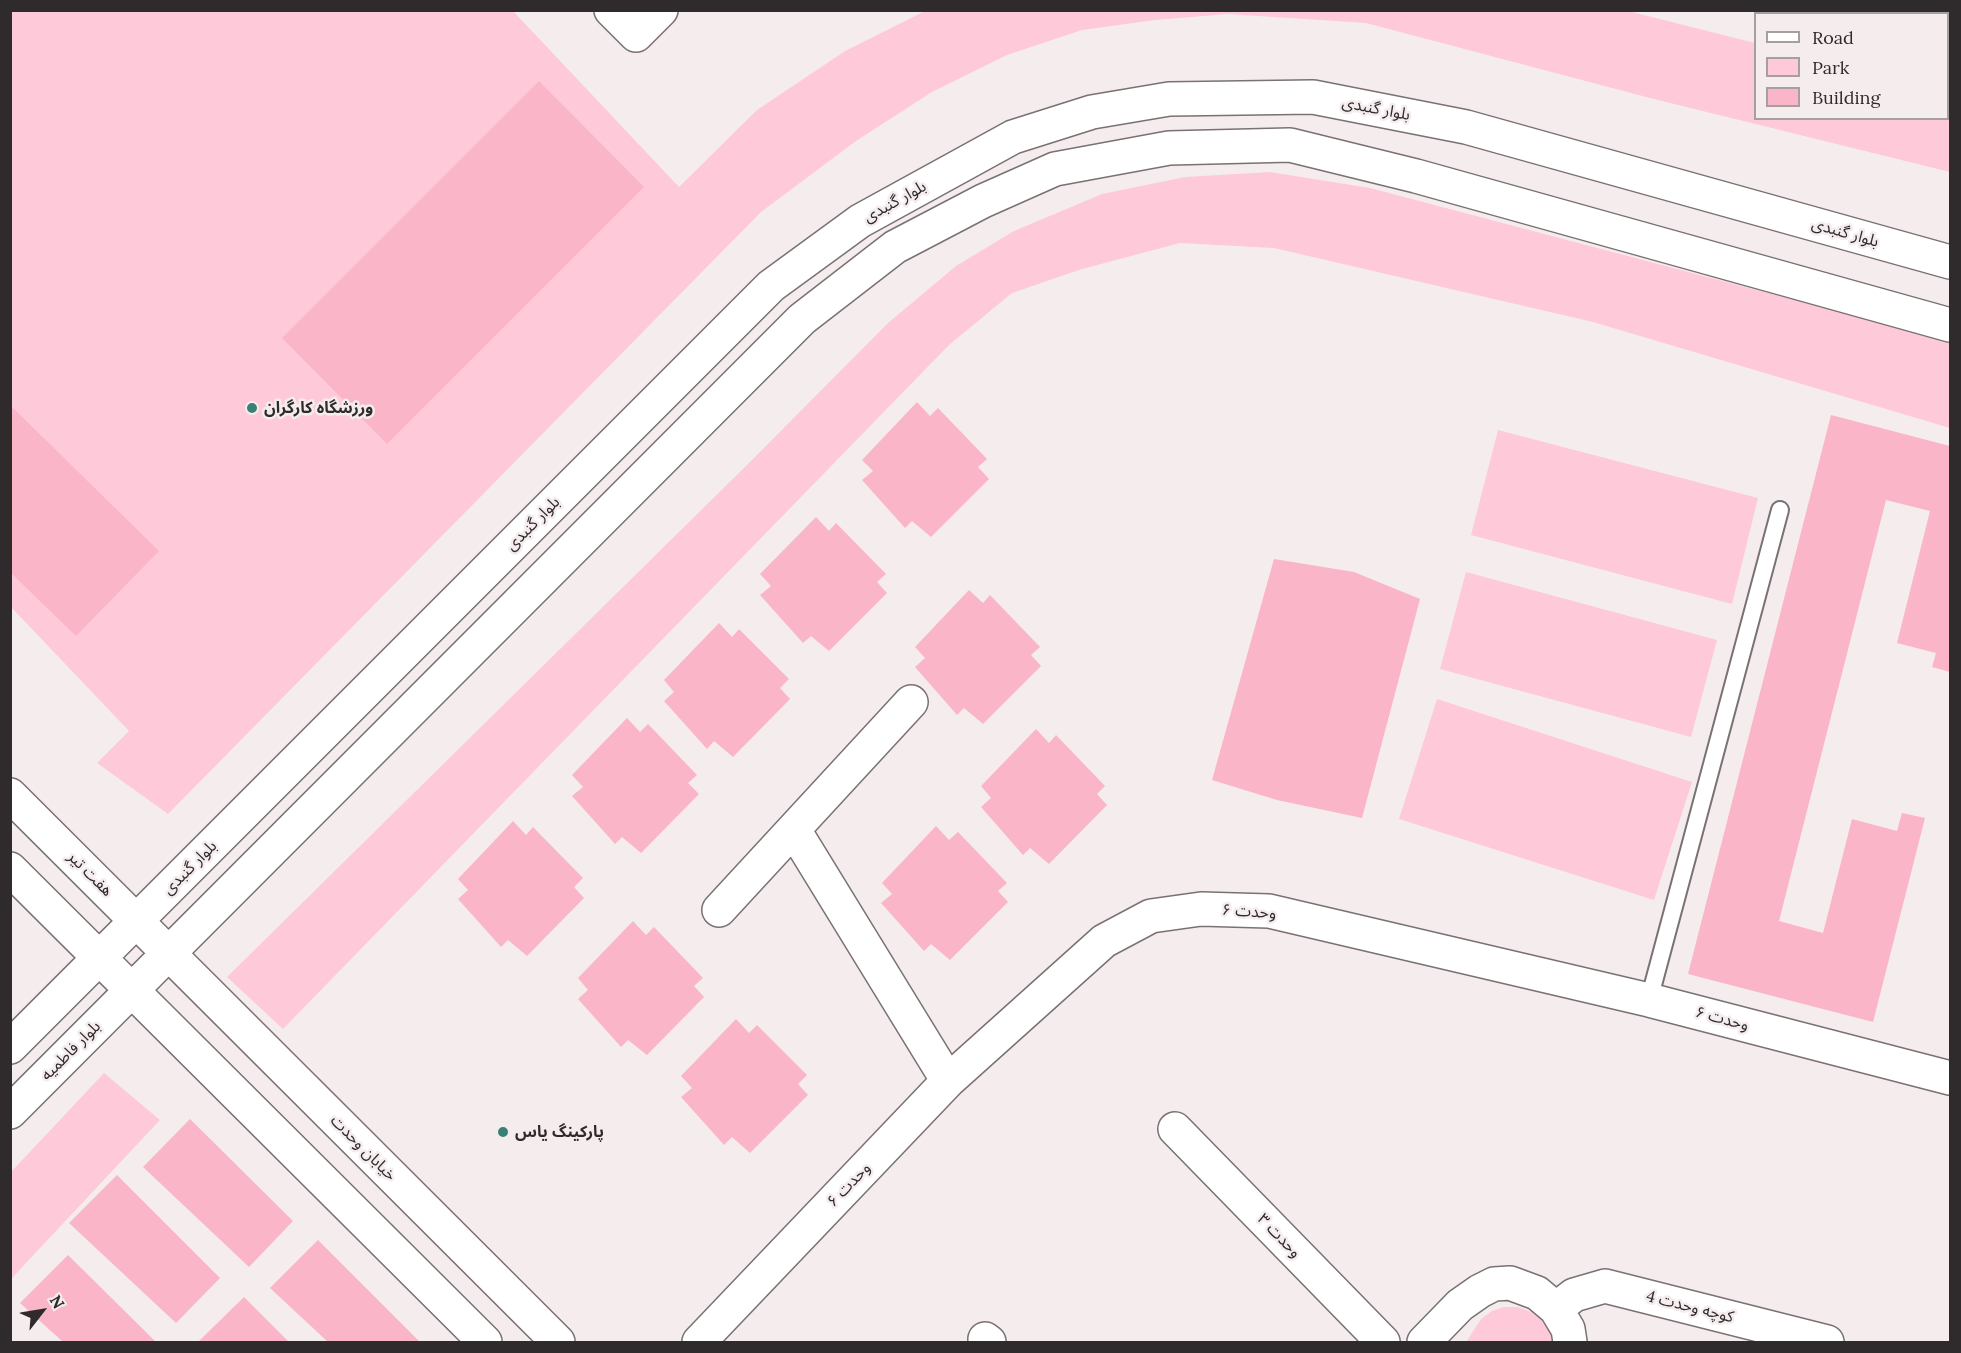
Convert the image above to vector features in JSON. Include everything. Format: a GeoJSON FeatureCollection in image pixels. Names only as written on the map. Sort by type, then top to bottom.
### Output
{"type":"FeatureCollection","features":[{"type":"Feature","properties":{"kind":"main road"},"geometry":{"type":"LineString","coordinates":[[611,10],[636,35],[661,10]]}},
{"type":"Feature","properties":{"kind":"main road","name":"بلوار گنبدی"},"geometry":{"type":"LineString","coordinates":[[100,958],[771,286],[860,221],[1013,137],[1092,112],[1169,99],[1313,97],[1466,127],[1950,262]]}},
{"type":"Feature","properties":{"kind":"main road"},"geometry":{"type":"LineString","coordinates":[[132,990],[802,319],[895,247],[983,201],[1055,169],[1169,148],[1290,145],[1416,176],[1950,325]]}},
{"type":"Feature","properties":{"kind":"main road"},"geometry":{"type":"LineString","coordinates":[[719,910],[911,702]]}},
{"type":"Feature","properties":{"kind":"main road","name":"هفت تیر"},"geometry":{"type":"LineString","coordinates":[[10,795],[168,954]]}},
{"type":"Feature","properties":{"kind":"main road"},"geometry":{"type":"LineString","coordinates":[[794,830],[948,1081]]}},
{"type":"Feature","properties":{"kind":"main road"},"geometry":{"type":"LineString","coordinates":[[10,869],[485,1342]]}},
{"type":"Feature","properties":{"kind":"main road","name":"وحدت ۶"},"geometry":{"type":"LineString","coordinates":[[699,1342],[948,1081],[1104,941],[1151,916],[1201,909],[1269,911],[1649,1000],[1950,1078]]}},
{"type":"Feature","properties":{"kind":"main road","name":"خیابان وحدت"},"geometry":{"type":"LineString","coordinates":[[168,954],[558,1342]]}},
{"type":"Feature","properties":{"kind":"main road"},"geometry":{"type":"LineString","coordinates":[[10,1047],[100,958]]}},
{"type":"Feature","properties":{"kind":"main road","name":"بلوار فاطمیه"},"geometry":{"type":"LineString","coordinates":[[10,1112],[132,990]]}},
{"type":"Feature","properties":{"kind":"main road","name":"وحدت ۳"},"geometry":{"type":"LineString","coordinates":[[1175,1129],[1383,1342]]}},
{"type":"Feature","properties":{"kind":"main road"},"geometry":{"type":"LineString","coordinates":[[1424,1342],[1460,1305],[1480,1291],[1494,1284],[1510,1283],[1537,1293],[1556,1309],[1568,1329],[1570,1342]]}},
{"type":"Feature","properties":{"kind":"main road","name":"کوچه وحدت 4"},"geometry":{"type":"LineString","coordinates":[[1556,1309],[1574,1295],[1605,1286],[1827,1342]]}},
{"type":"Feature","properties":{"kind":"lane"},"geometry":{"type":"LineString","coordinates":[[1649,1000],[1780,510]]}},
{"type":"Feature","properties":{"kind":"green space","name":"ورزشگاه کارگران"},"geometry":{"type":"Polygon","coordinates":[[[10,11],[513,11],[679,187],[757,110],[845,51],[925,11],[1628,11],[1754,43],[1754,120],[1949,120],[1950,94],[1950,172],[1650,98],[1366,23],[1228,14],[1155,20],[1082,30],[1007,55],[932,92],[856,141],[761,212],[168,814],[97,763],[129,731],[11,607],[10,11]]]}},
{"type":"Feature","properties":{"kind":"green space"},"geometry":{"type":"Polygon","coordinates":[[[1270,172],[1370,188],[1950,341],[1950,428],[1593,322],[1274,248],[1180,243],[1082,269],[1012,293],[949,345],[283,1029],[227,977],[888,323],[956,266],[1014,231],[1102,194],[1185,177],[1270,172]]]}},
{"type":"Feature","properties":{"kind":"green space"},"geometry":{"type":"Polygon","coordinates":[[[1498,430],[1758,498],[1732,604],[1471,535],[1498,430]]]}},
{"type":"Feature","properties":{"kind":"green space"},"geometry":{"type":"Polygon","coordinates":[[[1466,572],[1717,640],[1691,737],[1440,669],[1466,572]]]}},
{"type":"Feature","properties":{"kind":"green space"},"geometry":{"type":"Polygon","coordinates":[[[1437,699],[1692,782],[1654,900],[1399,819],[1437,699]]]}},
{"type":"Feature","properties":{"kind":"green space"},"geometry":{"type":"Polygon","coordinates":[[[104,1073],[160,1120],[11,1279],[11,1172],[104,1073]]]}},
{"type":"Feature","properties":{"kind":"green space"},"geometry":{"type":"Polygon","coordinates":[[[1504,1307],[1518,1307],[1531,1312],[1550,1332],[1553,1342],[1466,1342],[1481,1319],[1492,1311],[1504,1307]]]}},
{"type":"Feature","properties":{"kind":"building"},"geometry":{"type":"Polygon","coordinates":[[[539,81],[644,187],[387,444],[282,338],[539,81]]]}},
{"type":"Feature","properties":{"kind":"building"},"geometry":{"type":"Polygon","coordinates":[[[917,402],[930,416],[938,408],[987,459],[978,467],[989,479],[931,537],[912,521],[905,528],[862,480],[873,471],[862,460],[917,402]]]}},
{"type":"Feature","properties":{"kind":"building"},"geometry":{"type":"Polygon","coordinates":[[[10,405],[159,551],[76,636],[10,572],[10,405]]]}},
{"type":"Feature","properties":{"kind":"building"},"geometry":{"type":"Polygon","coordinates":[[[1831,415],[1950,446],[1950,672],[1932,667],[1936,653],[1897,643],[1930,511],[1886,500],[1779,921],[1823,933],[1852,819],[1897,831],[1902,813],[1925,818],[1873,1022],[1688,974],[1831,415]]]}},
{"type":"Feature","properties":{"kind":"building"},"geometry":{"type":"Polygon","coordinates":[[[816,517],[829,531],[836,523],[886,574],[877,582],[887,593],[829,651],[811,636],[803,643],[760,595],[771,586],[760,574],[816,517]]]}},
{"type":"Feature","properties":{"kind":"building"},"geometry":{"type":"Polygon","coordinates":[[[1274,559],[1354,572],[1420,599],[1362,818],[1277,800],[1212,780],[1274,559]]]}},
{"type":"Feature","properties":{"kind":"building"},"geometry":{"type":"Polygon","coordinates":[[[969,590],[983,603],[990,595],[1040,647],[1031,655],[1041,666],[983,724],[964,708],[957,715],[915,667],[925,658],[915,647],[969,590]]]}},
{"type":"Feature","properties":{"kind":"building"},"geometry":{"type":"Polygon","coordinates":[[[719,623],[732,637],[739,629],[789,679],[780,688],[790,699],[733,757],[714,741],[707,749],[664,701],[674,692],[664,680],[719,623]]]}},
{"type":"Feature","properties":{"kind":"building"},"geometry":{"type":"Polygon","coordinates":[[[627,718],[640,732],[648,724],[697,775],[688,783],[699,794],[641,853],[622,837],[615,844],[572,796],[583,787],[572,775],[627,718]]]}},
{"type":"Feature","properties":{"kind":"building"},"geometry":{"type":"Polygon","coordinates":[[[1036,729],[1049,743],[1056,735],[1105,786],[1097,794],[1107,805],[1049,864],[1030,848],[1023,855],[981,807],[991,798],[981,786],[1036,729]]]}},
{"type":"Feature","properties":{"kind":"building"},"geometry":{"type":"Polygon","coordinates":[[[513,821],[526,835],[533,827],[583,878],[574,887],[584,898],[527,956],[508,940],[501,947],[458,899],[468,890],[458,879],[513,821]]]}},
{"type":"Feature","properties":{"kind":"building"},"geometry":{"type":"Polygon","coordinates":[[[936,826],[949,840],[958,832],[1007,883],[998,891],[1008,902],[950,960],[931,944],[924,951],[881,903],[892,894],[882,883],[936,826]]]}},
{"type":"Feature","properties":{"kind":"building"},"geometry":{"type":"Polygon","coordinates":[[[633,921],[646,935],[654,927],[703,978],[694,986],[704,997],[647,1055],[628,1040],[621,1047],[578,999],[588,990],[578,978],[633,921]]]}},
{"type":"Feature","properties":{"kind":"building"},"geometry":{"type":"Polygon","coordinates":[[[736,1019],[749,1033],[757,1025],[807,1075],[798,1084],[808,1095],[750,1153],[732,1137],[724,1145],[681,1097],[692,1088],[681,1076],[736,1019]]]}},
{"type":"Feature","properties":{"kind":"building"},"geometry":{"type":"Polygon","coordinates":[[[190,1119],[293,1221],[249,1267],[143,1167],[190,1119]]]}},
{"type":"Feature","properties":{"kind":"building"},"geometry":{"type":"Polygon","coordinates":[[[117,1175],[220,1278],[176,1323],[69,1223],[117,1175]]]}},
{"type":"Feature","properties":{"kind":"building"},"geometry":{"type":"Polygon","coordinates":[[[318,1240],[420,1342],[328,1342],[270,1288],[318,1240]]]}},
{"type":"Feature","properties":{"kind":"building"},"geometry":{"type":"Polygon","coordinates":[[[68,1255],[156,1342],[63,1342],[20,1303],[68,1255]]]}},
{"type":"Feature","properties":{"kind":"building"},"geometry":{"type":"Polygon","coordinates":[[[244,1297],[289,1342],[198,1342],[244,1297]]]}},
{"type":"Feature","properties":{"kind":"place","name":"ورزشگاه کارگران"},"geometry":{"type":"Point","coordinates":[252,408]}},
{"type":"Feature","properties":{"kind":"place","name":"پارکینگ یاس"},"geometry":{"type":"Point","coordinates":[503,1132]}}]}
